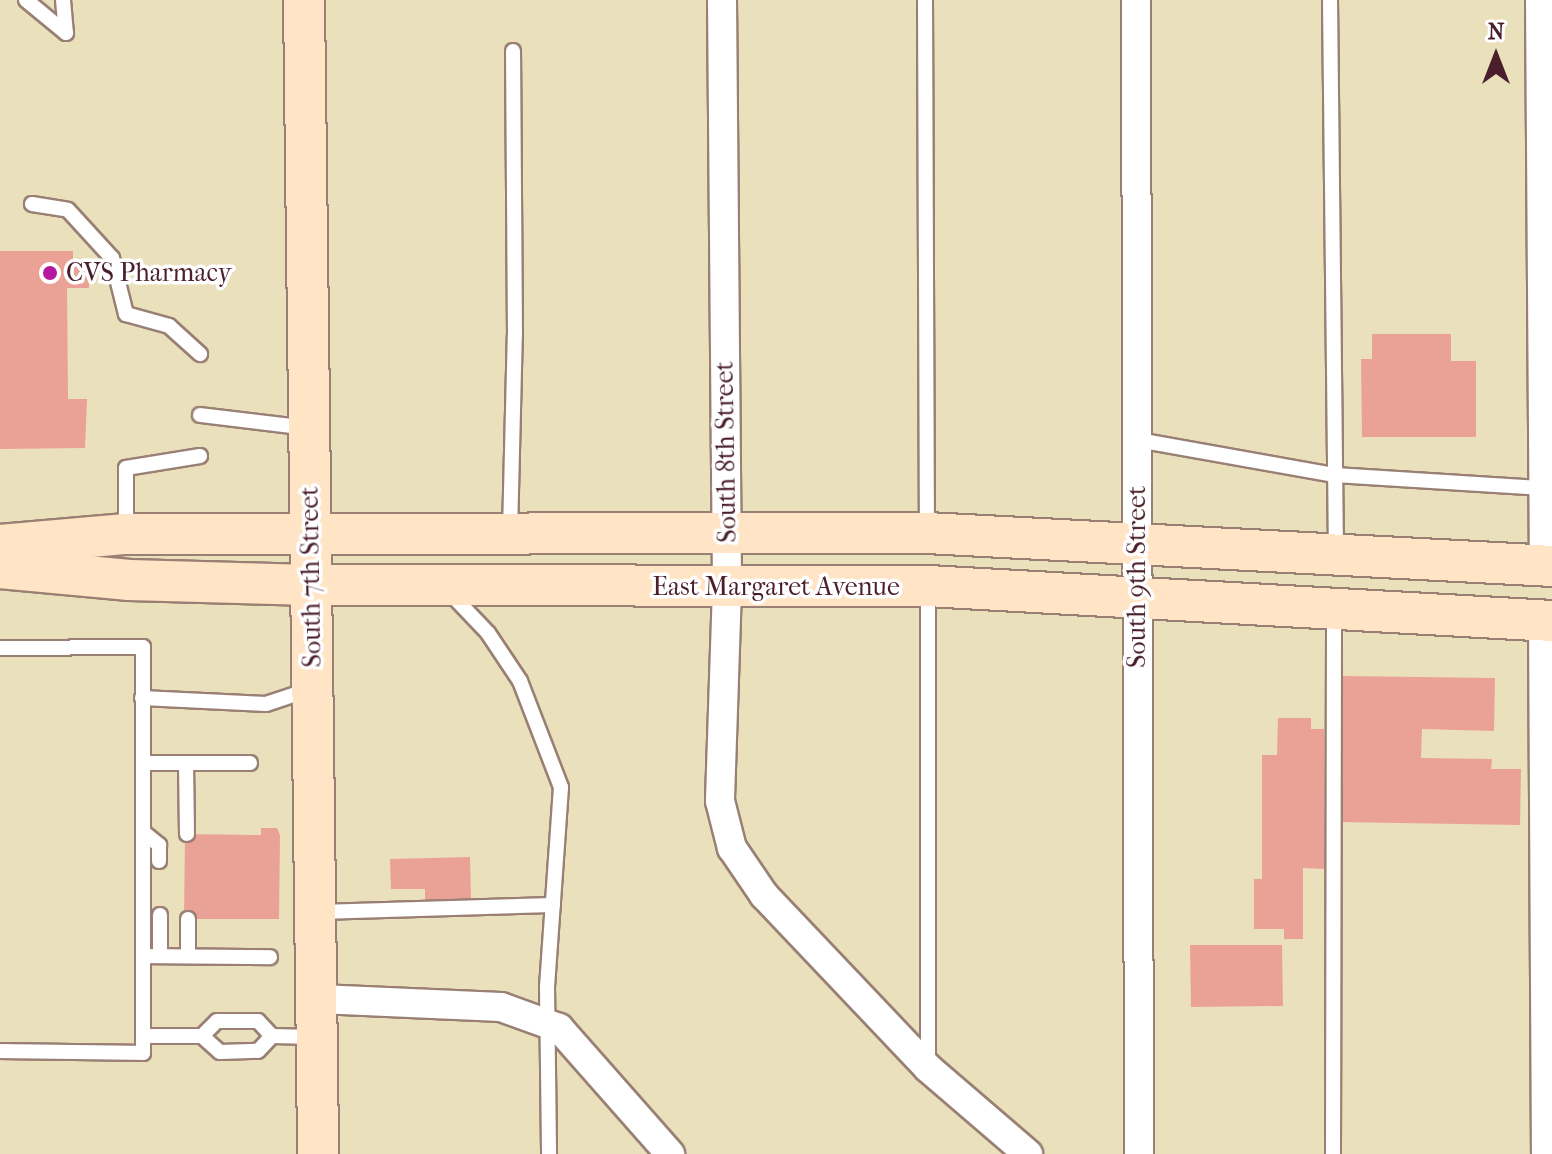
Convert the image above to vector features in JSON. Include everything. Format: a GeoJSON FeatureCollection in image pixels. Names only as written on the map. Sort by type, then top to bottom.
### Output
{"type":"FeatureCollection","features":[{"type":"Feature","properties":{"kind":"main road","name":"South 7th Street"},"geometry":{"type":"LineString","coordinates":[[304,0],[318,1154]]}},
{"type":"Feature","properties":{"kind":"main road","name":"East Margaret Avenue"},"geometry":{"type":"LineString","coordinates":[[0,545],[127,534],[310,532],[510,537],[726,537],[927,533],[1136,542],[1336,558],[1548,566]]}},
{"type":"Feature","properties":{"kind":"main road","name":"East Margaret Avenue"},"geometry":{"type":"LineString","coordinates":[[0,568],[129,580],[311,585],[928,586],[1547,621]]}},
{"type":"Feature","properties":{"kind":"street","name":"South 8th Street"},"geometry":{"type":"LineString","coordinates":[[722,0],[727,588],[720,801],[732,848],[764,895],[928,1068],[1028,1154]]}},
{"type":"Feature","properties":{"kind":"street","name":"South 9th Street"},"geometry":{"type":"LineString","coordinates":[[1136,0],[1139,1154]]}},
{"type":"Feature","properties":{"kind":"street"},"geometry":{"type":"LineString","coordinates":[[1540,0],[1544,488],[1548,566]]}},
{"type":"Feature","properties":{"kind":"street"},"geometry":{"type":"LineString","coordinates":[[1546,1154],[1547,621]]}},
{"type":"Feature","properties":{"kind":"street"},"geometry":{"type":"LineString","coordinates":[[318,1018],[501,1007],[550,1024],[559,1028],[670,1154]]}},
{"type":"Feature","properties":{"kind":"lane"},"geometry":{"type":"LineString","coordinates":[[26,0],[66,33],[63,0]]}},
{"type":"Feature","properties":{"kind":"lane"},"geometry":{"type":"LineString","coordinates":[[925,0],[927,533]]}},
{"type":"Feature","properties":{"kind":"lane"},"geometry":{"type":"LineString","coordinates":[[1330,0],[1336,558]]}},
{"type":"Feature","properties":{"kind":"lane"},"geometry":{"type":"LineString","coordinates":[[510,537],[515,335],[513,51]]}},
{"type":"Feature","properties":{"kind":"lane"},"geometry":{"type":"LineString","coordinates":[[32,204],[68,210],[112,258],[126,314],[169,326],[200,354]]}},
{"type":"Feature","properties":{"kind":"lane"},"geometry":{"type":"LineString","coordinates":[[200,415],[309,429]]}},
{"type":"Feature","properties":{"kind":"lane"},"geometry":{"type":"LineString","coordinates":[[1138,440],[1335,475],[1544,488]]}},
{"type":"Feature","properties":{"kind":"lane"},"geometry":{"type":"LineString","coordinates":[[127,534],[126,468],[200,456]]}},
{"type":"Feature","properties":{"kind":"lane"},"geometry":{"type":"LineString","coordinates":[[442,586],[488,633],[520,681],[561,787],[547,986],[550,1024],[549,1154]]}},
{"type":"Feature","properties":{"kind":"lane"},"geometry":{"type":"LineString","coordinates":[[928,586],[928,1068]]}},
{"type":"Feature","properties":{"kind":"lane"},"geometry":{"type":"LineString","coordinates":[[1333,1154],[1334,610]]}},
{"type":"Feature","properties":{"kind":"lane"},"geometry":{"type":"LineString","coordinates":[[0,648],[143,647],[143,1053],[0,1051]]}},
{"type":"Feature","properties":{"kind":"lane"},"geometry":{"type":"LineString","coordinates":[[142,698],[266,704],[313,689]]}},
{"type":"Feature","properties":{"kind":"lane"},"geometry":{"type":"LineString","coordinates":[[143,763],[250,763]]}},
{"type":"Feature","properties":{"kind":"lane"},"geometry":{"type":"LineString","coordinates":[[186,763],[187,834]]}},
{"type":"Feature","properties":{"kind":"lane"},"geometry":{"type":"LineString","coordinates":[[143,832],[159,845],[159,861]]}},
{"type":"Feature","properties":{"kind":"lane"},"geometry":{"type":"LineString","coordinates":[[317,912],[553,905]]}},
{"type":"Feature","properties":{"kind":"lane"},"geometry":{"type":"LineString","coordinates":[[160,915],[160,956]]}},
{"type":"Feature","properties":{"kind":"lane"},"geometry":{"type":"LineString","coordinates":[[188,919],[188,956]]}},
{"type":"Feature","properties":{"kind":"lane"},"geometry":{"type":"LineString","coordinates":[[143,956],[270,957]]}},
{"type":"Feature","properties":{"kind":"lane"},"geometry":{"type":"LineString","coordinates":[[143,1036],[202,1036],[220,1052],[258,1051],[272,1036],[318,1018]]}},
{"type":"Feature","properties":{"kind":"lane"},"geometry":{"type":"LineString","coordinates":[[202,1036],[217,1021],[258,1021],[272,1036]]}},
{"type":"Feature","properties":{"kind":"building","name":"CVS Pharmacy"},"geometry":{"type":"Polygon","coordinates":[[[0,251],[73,251],[73,266],[89,266],[89,288],[67,288],[68,399],[87,399],[85,448],[0,449],[0,251]]]}},
{"type":"Feature","properties":{"kind":"building"},"geometry":{"type":"Polygon","coordinates":[[[1372,334],[1451,334],[1451,361],[1476,361],[1476,437],[1362,437],[1361,359],[1372,359],[1372,334]]]}},
{"type":"Feature","properties":{"kind":"building"},"geometry":{"type":"Polygon","coordinates":[[[1341,676],[1495,678],[1494,731],[1422,729],[1421,758],[1492,759],[1491,769],[1521,769],[1520,825],[1339,822],[1341,676]]]}},
{"type":"Feature","properties":{"kind":"building"},"geometry":{"type":"Polygon","coordinates":[[[1278,718],[1311,718],[1311,729],[1324,729],[1324,869],[1303,868],[1303,939],[1284,939],[1284,929],[1254,929],[1254,879],[1262,879],[1262,755],[1277,755],[1278,718]]]}},
{"type":"Feature","properties":{"kind":"building"},"geometry":{"type":"Polygon","coordinates":[[[261,828],[277,828],[280,835],[279,919],[184,919],[185,834],[261,835],[261,828]]]}},
{"type":"Feature","properties":{"kind":"building"},"geometry":{"type":"Polygon","coordinates":[[[470,857],[471,899],[425,900],[425,889],[391,889],[390,859],[470,857]]]}},
{"type":"Feature","properties":{"kind":"building"},"geometry":{"type":"Polygon","coordinates":[[[1190,945],[1282,945],[1283,1006],[1191,1007],[1190,945]]]}},
{"type":"Feature","properties":{"kind":"place","name":"CVS Pharmacy"},"geometry":{"type":"Point","coordinates":[50,273]}}]}
